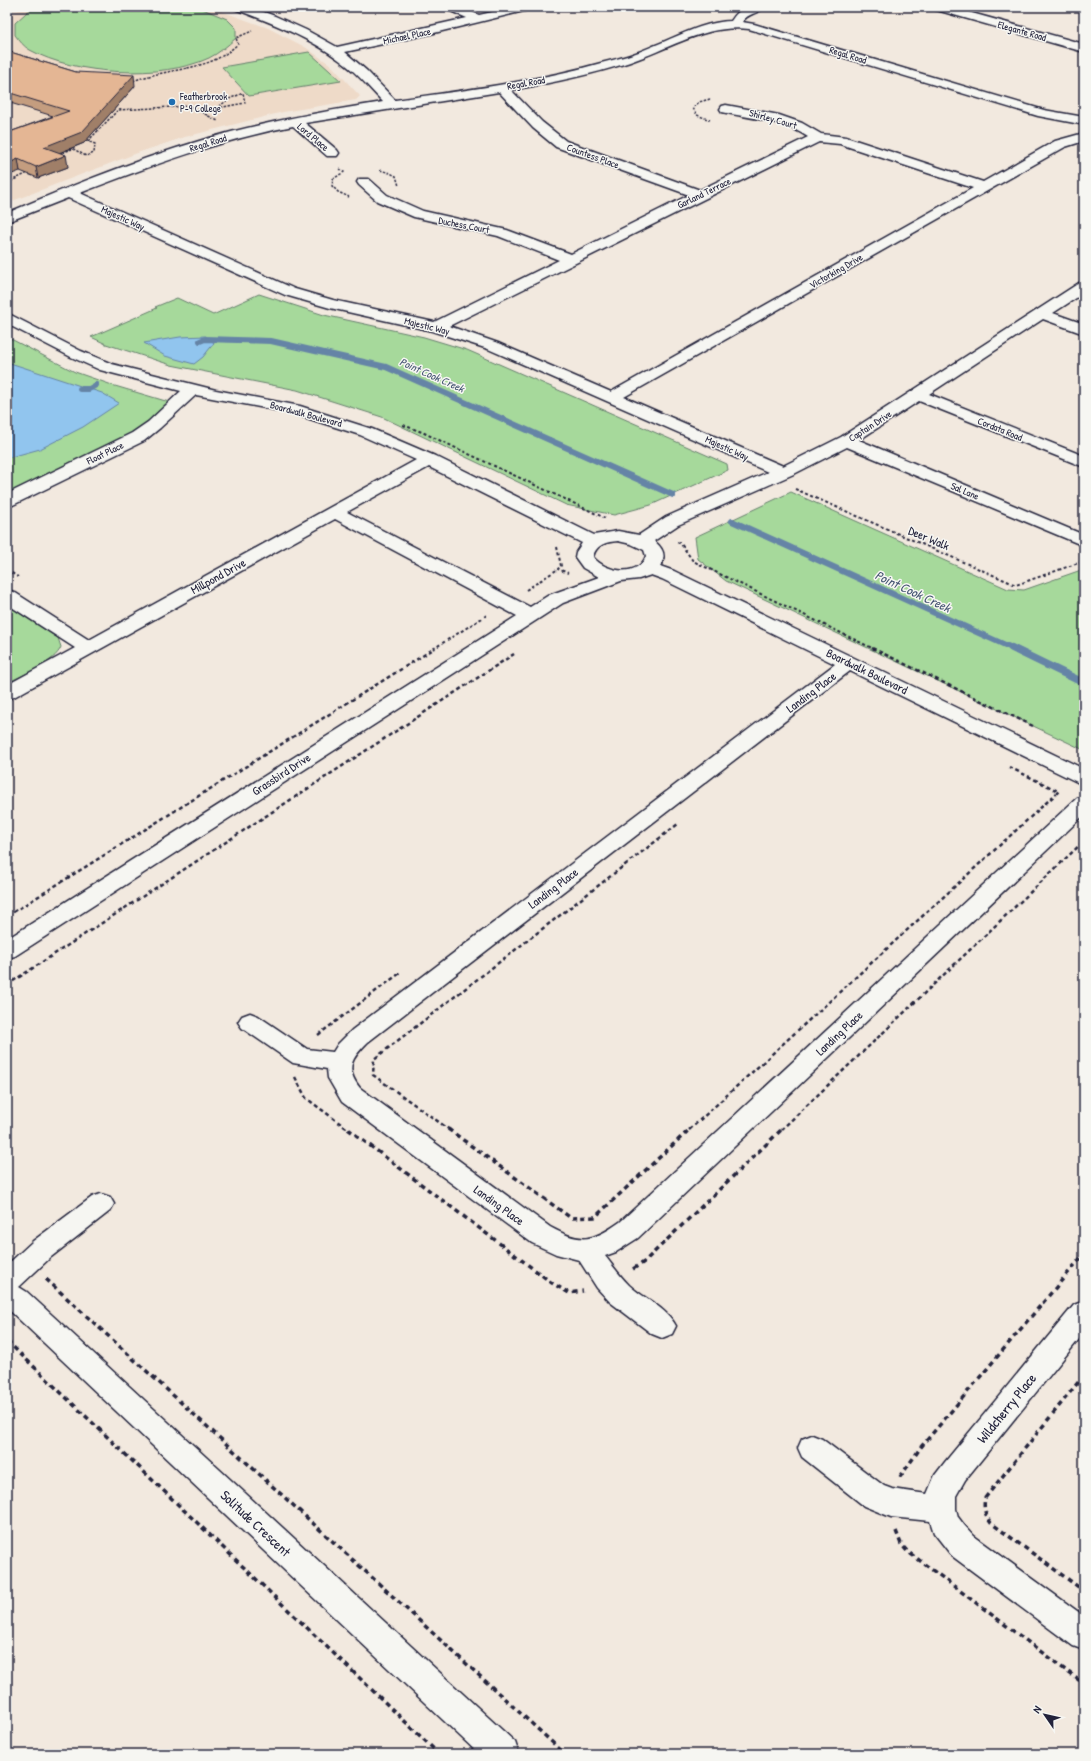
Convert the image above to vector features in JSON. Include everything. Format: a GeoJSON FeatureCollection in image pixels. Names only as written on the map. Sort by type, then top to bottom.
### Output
{"type":"FeatureCollection","features":[{"type":"Feature","properties":{"kind":"street"},"geometry":{"type":"LineString","coordinates":[[239,7],[296,29],[335,51],[358,68],[392,105]]}},
{"type":"Feature","properties":{"kind":"street"},"geometry":{"type":"LineString","coordinates":[[450,7],[478,19]]}},
{"type":"Feature","properties":{"kind":"street","name":"Michael Place"},"geometry":{"type":"LineString","coordinates":[[335,51],[528,7]]}},
{"type":"Feature","properties":{"kind":"street"},"geometry":{"type":"LineString","coordinates":[[735,24],[742,13],[758,7]]}},
{"type":"Feature","properties":{"kind":"street","name":"Elegante Road"},"geometry":{"type":"LineString","coordinates":[[937,7],[1084,48]]}},
{"type":"Feature","properties":{"kind":"street","name":"Regal Road"},"geometry":{"type":"LineString","coordinates":[[7,218],[68,193],[187,149],[237,134],[295,121],[502,88],[595,69],[654,50],[711,26],[735,24],[758,28],[1042,113],[1078,126]]}},
{"type":"Feature","properties":{"kind":"street","name":"Countess Place"},"geometry":{"type":"LineString","coordinates":[[502,88],[553,139],[561,144],[701,195]]}},
{"type":"Feature","properties":{"kind":"street","name":"Shirley Court"},"geometry":{"type":"LineString","coordinates":[[726,110],[767,116],[803,128],[818,138]]}},
{"type":"Feature","properties":{"kind":"street","name":"Lord Place"},"geometry":{"type":"LineString","coordinates":[[295,121],[332,153]]}},
{"type":"Feature","properties":{"kind":"street","name":"Victorking Drive"},"geometry":{"type":"LineString","coordinates":[[1060,144],[1078,126]]}},
{"type":"Feature","properties":{"kind":"street","name":"Victorking Drive"},"geometry":{"type":"LineString","coordinates":[[613,397],[1060,144],[1084,137]]}},
{"type":"Feature","properties":{"kind":"street","name":"Garland Terrace"},"geometry":{"type":"LineString","coordinates":[[436,327],[570,259],[805,143],[818,138],[841,140],[985,187]]}},
{"type":"Feature","properties":{"kind":"street","name":"Duchess Court"},"geometry":{"type":"LineString","coordinates":[[364,182],[382,198],[419,214],[502,233],[570,259]]}},
{"type":"Feature","properties":{"kind":"street","name":"Majestic Way"},"geometry":{"type":"LineString","coordinates":[[68,193],[290,292],[330,304],[436,327],[493,346],[613,397],[775,475]]}},
{"type":"Feature","properties":{"kind":"street","name":"Captain Drive"},"geometry":{"type":"LineString","coordinates":[[642,541],[672,521],[847,441],[1084,286]]}},
{"type":"Feature","properties":{"kind":"street"},"geometry":{"type":"LineString","coordinates":[[1042,314],[1084,329]]}},
{"type":"Feature","properties":{"kind":"street","name":"Boardwalk Boulevard"},"geometry":{"type":"LineString","coordinates":[[7,318],[76,354],[106,367],[193,389],[294,408],[366,432],[429,460],[594,542]]}},
{"type":"Feature","properties":{"kind":"street","name":"Float Place"},"geometry":{"type":"LineString","coordinates":[[7,501],[138,437],[154,425],[193,389]]}},
{"type":"Feature","properties":{"kind":"street","name":"Cordata Road"},"geometry":{"type":"LineString","coordinates":[[917,395],[1084,462]]}},
{"type":"Feature","properties":{"kind":"street","name":"Sal Lane"},"geometry":{"type":"LineString","coordinates":[[847,441],[1084,541]]}},
{"type":"Feature","properties":{"kind":"street","name":"Millpond Drive"},"geometry":{"type":"LineString","coordinates":[[7,693],[429,460]]}},
{"type":"Feature","properties":{"kind":"street"},"geometry":{"type":"LineString","coordinates":[[334,512],[530,615]]}},
{"type":"Feature","properties":{"kind":"street"},"geometry":{"type":"LineString","coordinates":[[618,536],[631,537],[642,541],[649,546],[655,557],[654,562],[649,568],[641,572],[618,576],[599,572],[587,563],[584,557],[584,552],[594,542],[601,539],[618,536]]}},
{"type":"Feature","properties":{"kind":"street","name":"Grassbird Drive"},"geometry":{"type":"LineString","coordinates":[[556,599],[587,563]]}},
{"type":"Feature","properties":{"kind":"street","name":"Boardwalk Boulevard"},"geometry":{"type":"LineString","coordinates":[[649,568],[668,575],[850,662],[1084,777]]}},
{"type":"Feature","properties":{"kind":"street","name":"Grassbird Drive"},"geometry":{"type":"LineString","coordinates":[[7,950],[556,599],[618,576]]}},
{"type":"Feature","properties":{"kind":"street"},"geometry":{"type":"LineString","coordinates":[[7,596],[88,648]]}},
{"type":"Feature","properties":{"kind":"street","name":"Landing Place"},"geometry":{"type":"LineString","coordinates":[[850,662],[360,1036],[342,1054],[339,1062],[338,1071],[344,1088],[351,1095],[541,1235],[551,1241],[574,1250],[587,1250],[602,1247],[614,1242],[629,1230],[1084,803]]}},
{"type":"Feature","properties":{"kind":"street"},"geometry":{"type":"LineString","coordinates":[[250,1022],[302,1057],[339,1062]]}},
{"type":"Feature","properties":{"kind":"street"},"geometry":{"type":"LineString","coordinates":[[7,1282],[50,1242],[101,1204]]}},
{"type":"Feature","properties":{"kind":"street"},"geometry":{"type":"LineString","coordinates":[[587,1250],[607,1280],[620,1294],[662,1326]]}},
{"type":"Feature","properties":{"kind":"street","name":"Solitude Crescent"},"geometry":{"type":"LineString","coordinates":[[7,1294],[17,1300],[503,1754]]}},
{"type":"Feature","properties":{"kind":"street","name":"Wildcherry Place"},"geometry":{"type":"LineString","coordinates":[[941,1509],[941,1496],[955,1471],[1084,1313]]}},
{"type":"Feature","properties":{"kind":"street"},"geometry":{"type":"LineString","coordinates":[[812,1448],[874,1496],[891,1503],[941,1509],[945,1523],[963,1546],[1084,1635]]}},
{"type":"Feature","properties":{"kind":"path"},"geometry":{"type":"LineString","coordinates":[[130,83],[153,74],[192,67],[214,61],[227,54],[238,44],[236,38],[252,31]]}},
{"type":"Feature","properties":{"kind":"path"},"geometry":{"type":"LineString","coordinates":[[201,111],[245,103],[243,93],[229,99],[217,108]]}},
{"type":"Feature","properties":{"kind":"path"},"geometry":{"type":"LineString","coordinates":[[88,141],[118,110],[144,110],[185,106],[201,111],[220,123]]}},
{"type":"Feature","properties":{"kind":"path"},"geometry":{"type":"LineString","coordinates":[[82,139],[88,141],[96,144],[94,153],[86,156],[70,148],[70,145],[76,141],[82,139]]}},
{"type":"Feature","properties":{"kind":"path"},"geometry":{"type":"LineString","coordinates":[[59,154],[72,149]]}},
{"type":"Feature","properties":{"kind":"path"},"geometry":{"type":"LineString","coordinates":[[7,183],[35,170]]}},
{"type":"Feature","properties":{"kind":"path","name":"Deer Walk"},"geometry":{"type":"LineString","coordinates":[[775,475],[1016,585],[1084,561]]}},
{"type":"Feature","properties":{"kind":"path"},"geometry":{"type":"LineString","coordinates":[[573,504],[611,521]]}},
{"type":"Feature","properties":{"kind":"path"},"geometry":{"type":"LineString","coordinates":[[658,530],[681,544],[693,561],[1034,727]]}},
{"type":"Feature","properties":{"kind":"path"},"geometry":{"type":"LineString","coordinates":[[7,916],[558,569]]}},
{"type":"Feature","properties":{"kind":"path"},"geometry":{"type":"LineString","coordinates":[[7,985],[516,653]]}},
{"type":"Feature","properties":{"kind":"path"},"geometry":{"type":"LineString","coordinates":[[682,820],[374,1059],[373,1075],[571,1218],[595,1217],[1059,791]]}},
{"type":"Feature","properties":{"kind":"path"},"geometry":{"type":"LineString","coordinates":[[302,1057],[295,1071],[295,1077],[302,1094],[552,1283],[569,1293],[586,1290],[632,1270],[644,1262],[1084,841]]}},
{"type":"Feature","properties":{"kind":"path"},"geometry":{"type":"LineString","coordinates":[[28,1263],[565,1754]]}},
{"type":"Feature","properties":{"kind":"path"},"geometry":{"type":"LineString","coordinates":[[7,1341],[439,1754]]}},
{"type":"Feature","properties":{"kind":"path"},"geometry":{"type":"LineString","coordinates":[[1084,1375],[985,1498],[984,1510],[991,1523],[1084,1591]]}},
{"type":"Feature","properties":{"kind":"shaded area","name":"Featherbrook P-9 College"},"geometry":{"type":"Polygon","coordinates":[[[29,7],[210,7],[268,28],[305,47],[331,65],[360,96],[356,100],[283,112],[185,137],[140,152],[7,203],[7,14],[29,7]]]}},
{"type":"Feature","properties":{"kind":"green space"},"geometry":{"type":"Polygon","coordinates":[[[38,7],[198,7],[227,19],[236,28],[236,38],[209,58],[190,65],[168,70],[119,72],[94,69],[70,65],[49,58],[30,50],[22,43],[15,35],[15,23],[27,12],[38,7]]]}},
{"type":"Feature","properties":{"kind":"green space"},"geometry":{"type":"Polygon","coordinates":[[[309,52],[341,81],[249,96],[222,67],[309,52]]]}},
{"type":"Feature","properties":{"kind":"green space"},"geometry":{"type":"Polygon","coordinates":[[[259,294],[324,315],[424,337],[467,350],[727,464],[728,470],[651,505],[614,515],[566,505],[382,417],[297,390],[171,365],[106,344],[91,337],[177,298],[213,315],[259,294]]]}},
{"type":"Feature","properties":{"kind":"green space"},"geometry":{"type":"Polygon","coordinates":[[[7,337],[75,372],[169,402],[138,430],[128,436],[7,496],[7,337]]]}},
{"type":"Feature","properties":{"kind":"green space"},"geometry":{"type":"Polygon","coordinates":[[[791,492],[1008,589],[1024,590],[1084,569],[1084,750],[726,581],[698,559],[695,537],[791,492]]]}},
{"type":"Feature","properties":{"kind":"green space"},"geometry":{"type":"Polygon","coordinates":[[[7,605],[58,638],[61,647],[58,653],[45,663],[7,683],[7,605]]]}},
{"type":"Feature","properties":{"kind":"water"},"geometry":{"type":"Polygon","coordinates":[[[206,336],[214,343],[203,357],[194,364],[165,356],[144,343],[180,337],[206,336]]]}},
{"type":"Feature","properties":{"kind":"water"},"geometry":{"type":"Polygon","coordinates":[[[7,362],[102,393],[119,403],[83,427],[40,449],[7,458],[7,362]]]}},
{"type":"Feature","properties":{"kind":"building"},"geometry":{"type":"Polygon","coordinates":[[[7,51],[76,72],[134,75],[82,132],[44,147],[66,155],[36,167],[18,159],[7,164],[7,133],[69,111],[7,92],[7,51]]]}},
{"type":"Feature","properties":{"kind":"waterway","name":"Point Cook Creek"},"geometry":{"type":"LineString","coordinates":[[200,341],[205,339],[271,341],[386,367],[673,495]]}},
{"type":"Feature","properties":{"kind":"waterway","name":"Point Cook Creek"},"geometry":{"type":"LineString","coordinates":[[80,389],[89,389],[96,385]]}},
{"type":"Feature","properties":{"kind":"waterway","name":"Point Cook Creek"},"geometry":{"type":"LineString","coordinates":[[732,521],[1014,649]]}},
{"type":"Feature","properties":{"kind":"waterway","name":"Point Cook Creek"},"geometry":{"type":"LineString","coordinates":[[1012,648],[1084,683]]}},
{"type":"Feature","properties":{"kind":"place","name":"Featherbrook P-9 College"},"geometry":{"type":"Point","coordinates":[172,102]}}]}
